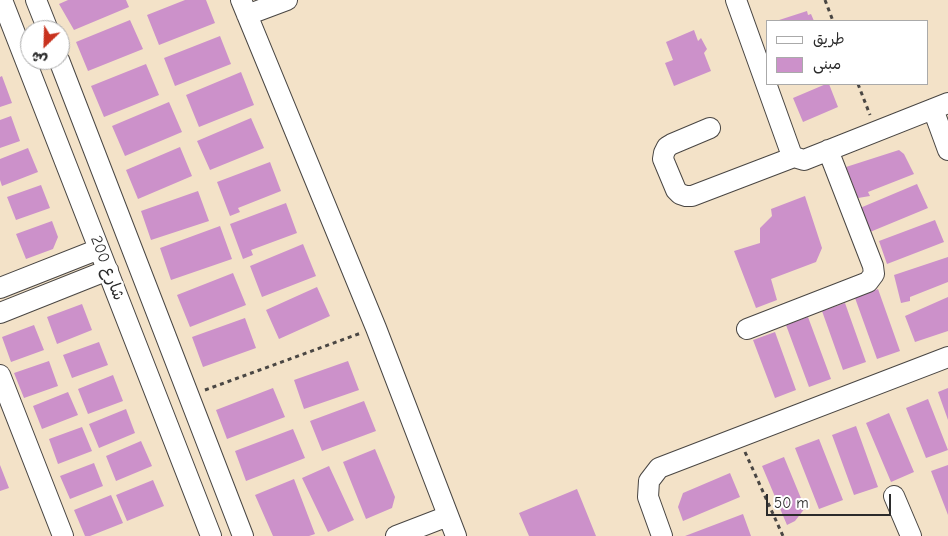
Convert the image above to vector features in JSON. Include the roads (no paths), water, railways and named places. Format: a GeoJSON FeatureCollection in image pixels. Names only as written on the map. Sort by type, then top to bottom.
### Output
{"type":"FeatureCollection","features":[{"type":"Feature","properties":{"kind":"street","name":"شارع 200"},"geometry":{"type":"LineString","coordinates":[[2,0],[211,536]]}},
{"type":"Feature","properties":{"kind":"street"},"geometry":{"type":"LineString","coordinates":[[36,0],[44,20]]}},
{"type":"Feature","properties":{"kind":"street"},"geometry":{"type":"LineString","coordinates":[[287,0],[244,7],[376,328],[456,536]]}},
{"type":"Feature","properties":{"kind":"street"},"geometry":{"type":"LineString","coordinates":[[736,0],[766,83]]}},
{"type":"Feature","properties":{"kind":"street","name":"شارع 200"},"geometry":{"type":"LineString","coordinates":[[63,70],[243,536]]}},
{"type":"Feature","properties":{"kind":"street"},"geometry":{"type":"LineString","coordinates":[[767,85],[794,157]]}},
{"type":"Feature","properties":{"kind":"street"},"geometry":{"type":"LineString","coordinates":[[710,128],[672,144],[667,147],[664,153],[663,159],[676,190],[680,194],[692,196],[794,157],[804,160],[941,106],[948,150]]}},
{"type":"Feature","properties":{"kind":"street"},"geometry":{"type":"LineString","coordinates":[[746,329],[868,282],[874,274],[873,266],[828,150]]}},
{"type":"Feature","properties":{"kind":"street"},"geometry":{"type":"LineString","coordinates":[[0,288],[99,249]]}},
{"type":"Feature","properties":{"kind":"street"},"geometry":{"type":"LineString","coordinates":[[0,312],[108,270]]}},
{"type":"Feature","properties":{"kind":"street"},"geometry":{"type":"LineString","coordinates":[[662,536],[648,497],[649,482],[659,468],[948,357]]}},
{"type":"Feature","properties":{"kind":"street"},"geometry":{"type":"LineString","coordinates":[[0,374],[63,536]]}},
{"type":"Feature","properties":{"kind":"street"},"geometry":{"type":"LineString","coordinates":[[894,496],[910,536]]}},
{"type":"Feature","properties":{"kind":"street"},"geometry":{"type":"LineString","coordinates":[[396,536],[448,516]]}}]}
